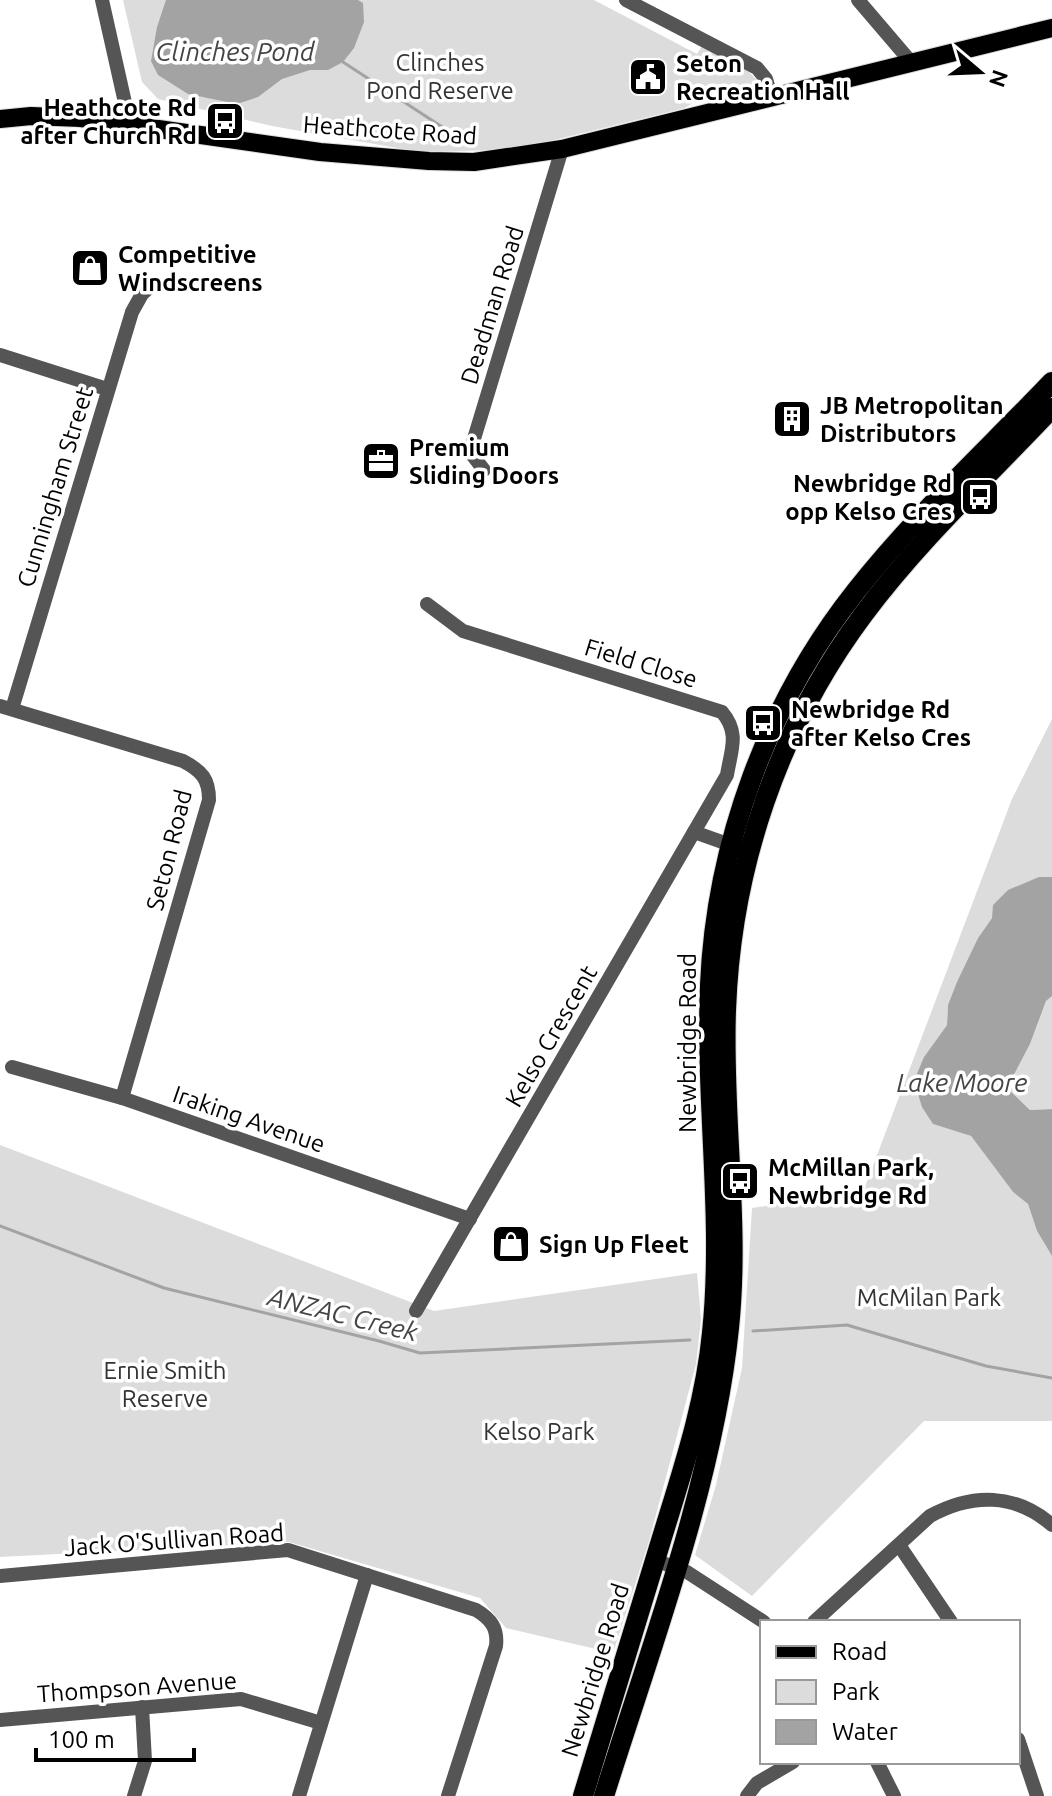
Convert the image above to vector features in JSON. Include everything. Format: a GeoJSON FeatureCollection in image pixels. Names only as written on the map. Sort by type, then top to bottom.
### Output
{"type":"FeatureCollection","features":[{"type":"Feature","properties":{"kind":"highway","name":"Newbridge Road"},"geometry":{"type":"LineString","coordinates":[[740,849],[749,786],[765,746],[788,697],[832,623],[881,560],[1052,382]]}},
{"type":"Feature","properties":{"kind":"highway","name":"Newbridge Road"},"geometry":{"type":"LineString","coordinates":[[604,1796],[675,1566],[714,1425],[722,1311],[710,986],[719,906],[740,849],[791,735],[816,685],[849,635],[908,560],[1052,408]]}},
{"type":"Feature","properties":{"kind":"highway","name":"Newbridge Road"},"geometry":{"type":"LineString","coordinates":[[583,1796],[717,1356]]}},
{"type":"Feature","properties":{"kind":"main road","name":"Heathcote Road"},"geometry":{"type":"LineString","coordinates":[[0,119],[56,117],[320,152],[474,162],[562,149],[1052,28]]}},
{"type":"Feature","properties":{"kind":"street"},"geometry":{"type":"LineString","coordinates":[[102,0],[130,125]]}},
{"type":"Feature","properties":{"kind":"street"},"geometry":{"type":"LineString","coordinates":[[626,0],[757,68],[766,79],[771,96]]}},
{"type":"Feature","properties":{"kind":"street"},"geometry":{"type":"LineString","coordinates":[[653,0],[659,17]]}},
{"type":"Feature","properties":{"kind":"street"},"geometry":{"type":"LineString","coordinates":[[858,0],[911,62]]}},
{"type":"Feature","properties":{"kind":"street","name":"Deadman Road"},"geometry":{"type":"LineString","coordinates":[[484,470],[470,452],[562,149]]}},
{"type":"Feature","properties":{"kind":"street","name":"Cunningham Street"},"geometry":{"type":"LineString","coordinates":[[6,708],[135,304],[153,284]]}},
{"type":"Feature","properties":{"kind":"street"},"geometry":{"type":"LineString","coordinates":[[0,355],[107,389]]}},
{"type":"Feature","properties":{"kind":"street","name":"Field Close"},"geometry":{"type":"LineString","coordinates":[[427,604],[463,631],[722,712],[731,723],[734,740],[727,775],[694,832]]}},
{"type":"Feature","properties":{"kind":"street","name":"Seton Road"},"geometry":{"type":"LineString","coordinates":[[6,708],[183,761],[198,769],[209,783],[209,800],[122,1098]]}},
{"type":"Feature","properties":{"kind":"street"},"geometry":{"type":"LineString","coordinates":[[694,832],[740,849]]}},
{"type":"Feature","properties":{"kind":"street","name":"Kelso Crescent"},"geometry":{"type":"LineString","coordinates":[[416,1311],[694,832]]}},
{"type":"Feature","properties":{"kind":"street","name":"Iraking Avenue"},"geometry":{"type":"LineString","coordinates":[[12,1067],[122,1098],[470,1219]]}},
{"type":"Feature","properties":{"kind":"street"},"geometry":{"type":"LineString","coordinates":[[816,1620],[938,1512],[965,1501],[984,1498],[1018,1504],[1032,1509],[1052,1525]]}},
{"type":"Feature","properties":{"kind":"street"},"geometry":{"type":"LineString","coordinates":[[899,1545],[950,1620]]}},
{"type":"Feature","properties":{"kind":"street","name":"Jack O'Sullivan Road"},"geometry":{"type":"LineString","coordinates":[[0,1576],[288,1550],[476,1610],[486,1616],[495,1629],[496,1646],[448,1796]]}},
{"type":"Feature","properties":{"kind":"street"},"geometry":{"type":"LineString","coordinates":[[655,1560],[675,1566],[761,1620]]}},
{"type":"Feature","properties":{"kind":"street"},"geometry":{"type":"LineString","coordinates":[[299,1796],[367,1575]]}},
{"type":"Feature","properties":{"kind":"street","name":"Thompson Avenue"},"geometry":{"type":"LineString","coordinates":[[0,1720],[241,1699],[321,1723]]}},
{"type":"Feature","properties":{"kind":"street"},"geometry":{"type":"LineString","coordinates":[[134,1796],[145,1761],[142,1707]]}},
{"type":"Feature","properties":{"kind":"street"},"geometry":{"type":"LineString","coordinates":[[1020,1745],[1037,1796]]}},
{"type":"Feature","properties":{"kind":"street"},"geometry":{"type":"LineString","coordinates":[[747,1796],[757,1783],[790,1764]]}},
{"type":"Feature","properties":{"kind":"street"},"geometry":{"type":"LineString","coordinates":[[878,1764],[894,1796]]}},
{"type":"Feature","properties":{"kind":"green space","name":"Clinches Pond Reserve"},"geometry":{"type":"Polygon","coordinates":[[[123,0],[594,0],[697,54],[702,46],[748,71],[757,80],[754,91],[703,98],[685,108],[546,142],[496,150],[420,152],[272,126],[158,99],[142,82],[123,0]]]}},
{"type":"Feature","properties":{"kind":"green space","name":"McMilan Park"},"geometry":{"type":"Polygon","coordinates":[[[1052,719],[1052,877],[1039,877],[992,918],[978,938],[948,1005],[947,1025],[924,1057],[933,1124],[971,1136],[1013,1192],[1028,1204],[1037,1231],[1052,1256],[1052,1421],[924,1421],[752,1596],[695,1555],[716,1485],[742,1368],[752,1208],[863,1192],[1012,799],[1052,719]]]}},
{"type":"Feature","properties":{"kind":"green space"},"geometry":{"type":"Polygon","coordinates":[[[1052,996],[1052,1109],[1030,1110],[1007,1088],[1030,1044],[1046,1001],[1052,996]]]}},
{"type":"Feature","properties":{"kind":"green space"},"geometry":{"type":"Polygon","coordinates":[[[0,1145],[434,1311],[697,1273],[701,1319],[696,1364],[649,1541],[613,1653],[506,1628],[480,1598],[289,1542],[0,1557],[0,1145]]]}},
{"type":"Feature","properties":{"kind":"water","name":"Clinches Pond"},"geometry":{"type":"Polygon","coordinates":[[[166,0],[358,0],[363,3],[364,22],[354,48],[343,62],[328,70],[310,70],[282,79],[258,97],[237,104],[188,94],[158,75],[151,61],[166,0]]]}},
{"type":"Feature","properties":{"kind":"water","name":"Lake Moore"},"geometry":{"type":"Polygon","coordinates":[[[1039,877],[1052,877],[1052,996],[1046,1001],[1030,1044],[1007,1088],[1030,1110],[1052,1109],[1052,1256],[1037,1231],[1028,1204],[1013,1192],[971,1136],[933,1124],[922,1107],[914,1081],[924,1057],[947,1025],[948,1005],[978,938],[992,918],[993,905],[1008,890],[1039,877]]]}},
{"type":"Feature","properties":{"kind":"waterway"},"geometry":{"type":"LineString","coordinates":[[343,62],[462,140]]}},
{"type":"Feature","properties":{"kind":"waterway","name":"ANZAC Creek"},"geometry":{"type":"LineString","coordinates":[[0,1226],[164,1288],[420,1353],[690,1340]]}},
{"type":"Feature","properties":{"kind":"waterway","name":"ANZAC Creek"},"geometry":{"type":"LineString","coordinates":[[753,1331],[847,1325],[986,1366],[1052,1378]]}},
{"type":"Feature","properties":{"kind":"place","name":"Seton Recreation Hall"},"geometry":{"type":"Point","coordinates":[648,77]}},
{"type":"Feature","properties":{"kind":"place","name":"Heathcote Rd after Church Rd"},"geometry":{"type":"Point","coordinates":[225,121]}},
{"type":"Feature","properties":{"kind":"place","name":"Competitive Windscreens"},"geometry":{"type":"Point","coordinates":[90,268]}},
{"type":"Feature","properties":{"kind":"place","name":"JB Metropolitan Distributors"},"geometry":{"type":"Point","coordinates":[792,419]}},
{"type":"Feature","properties":{"kind":"place","name":"Premium Sliding Doors"},"geometry":{"type":"Point","coordinates":[381,461]}},
{"type":"Feature","properties":{"kind":"place","name":"Newbridge Rd opp Kelso Cres"},"geometry":{"type":"Point","coordinates":[980,497]}},
{"type":"Feature","properties":{"kind":"place","name":"Newbridge Rd after Kelso Cres"},"geometry":{"type":"Point","coordinates":[763,723]}},
{"type":"Feature","properties":{"kind":"place","name":"McMillan Park, Newbridge Rd"},"geometry":{"type":"Point","coordinates":[740,1181]}},
{"type":"Feature","properties":{"kind":"place","name":"Sign Up Fleet"},"geometry":{"type":"Point","coordinates":[511,1244]}},
{"type":"Feature","properties":{"kind":"park label","name":"Ernie Smith Reserve"},"geometry":{"type":"Point","coordinates":[165,1384]}},
{"type":"Feature","properties":{"kind":"park label","name":"Kelso Park"},"geometry":{"type":"Point","coordinates":[539,1431]}}]}
